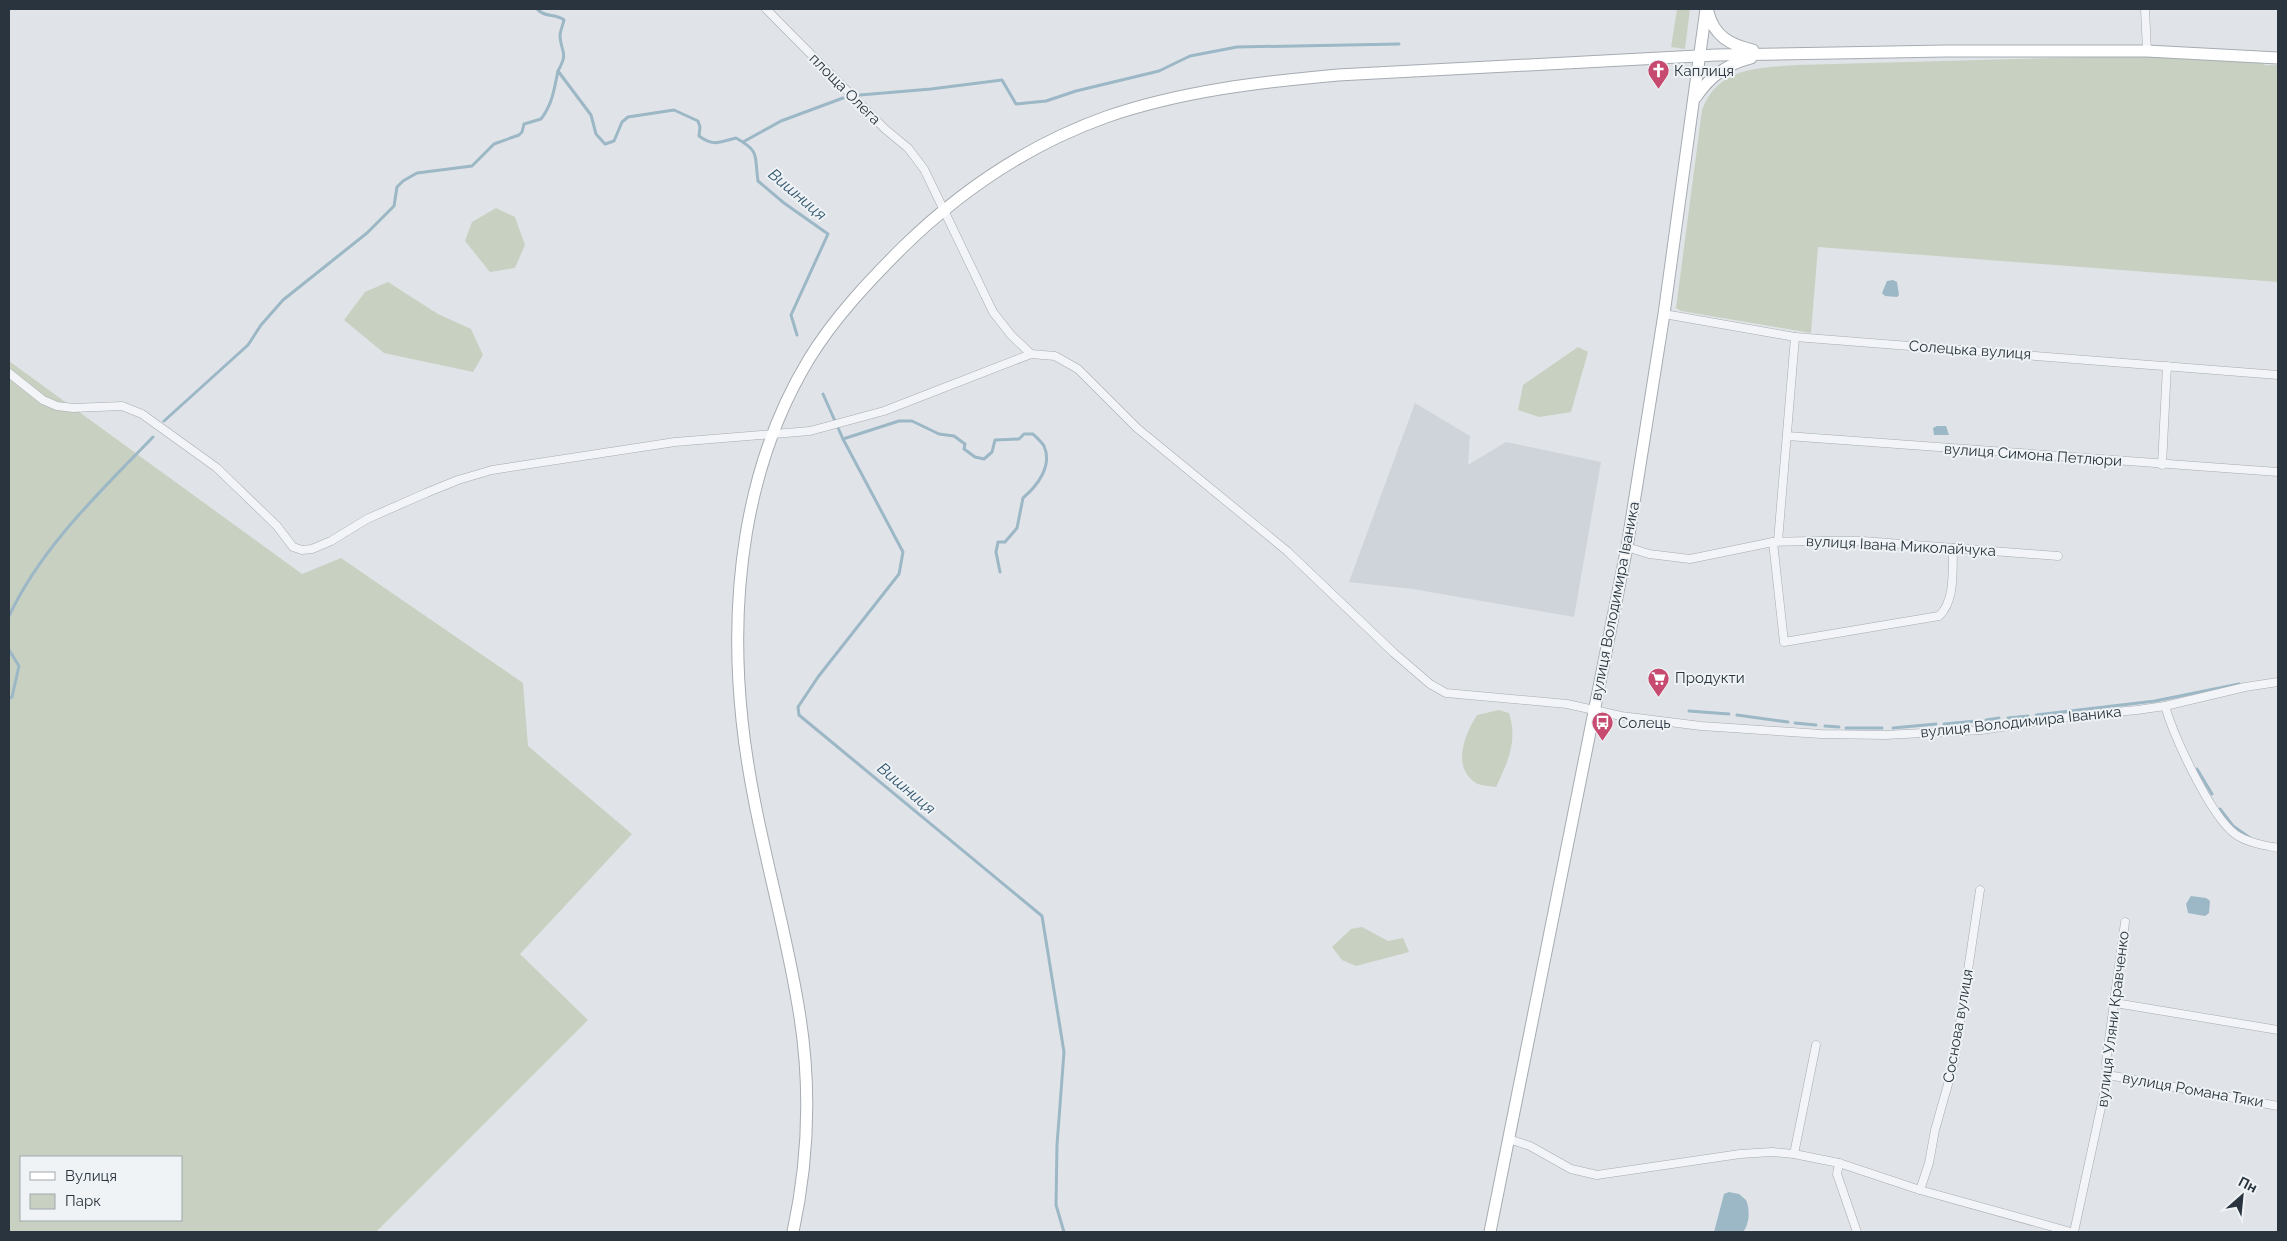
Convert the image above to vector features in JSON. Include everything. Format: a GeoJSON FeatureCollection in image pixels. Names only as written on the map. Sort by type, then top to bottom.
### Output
{"type":"FeatureCollection","features":[{"type":"Feature","properties":{"kind":"main road"},"geometry":{"type":"LineString","coordinates":[[1707,9],[1713,27],[1725,39],[1742,48],[1767,54]]}},
{"type":"Feature","properties":{"kind":"main road","name":"вулиця Володимира Іваника"},"geometry":{"type":"LineString","coordinates":[[1594,710],[1627,547],[1664,314],[1707,9]]}},
{"type":"Feature","properties":{"kind":"main road"},"geometry":{"type":"LineString","coordinates":[[793,1232],[804,1159],[806,1079],[795,990],[753,800],[741,718],[737,627],[738,583],[745,537],[772,435],[792,388],[828,332],[882,268],[944,209],[981,180],[1023,155],[1062,135],[1106,118],[1183,96],[1283,80],[1338,75],[1767,54],[2046,50],[2147,51],[2278,58]]}},
{"type":"Feature","properties":{"kind":"main road"},"geometry":{"type":"LineString","coordinates":[[1695,99],[1706,83],[1724,69],[1740,61],[1767,54]]}},
{"type":"Feature","properties":{"kind":"main road"},"geometry":{"type":"LineString","coordinates":[[1490,1232],[1594,710]]}},
{"type":"Feature","properties":{"kind":"street","name":"площа Олега"},"geometry":{"type":"LineString","coordinates":[[766,9],[885,129],[908,148],[924,169],[993,312],[1031,354]]}},
{"type":"Feature","properties":{"kind":"street"},"geometry":{"type":"LineString","coordinates":[[2145,9],[2147,51]]}},
{"type":"Feature","properties":{"kind":"street","name":"Солецька вулиця"},"geometry":{"type":"LineString","coordinates":[[1664,314],[1795,337],[2278,375]]}},
{"type":"Feature","properties":{"kind":"street"},"geometry":{"type":"LineString","coordinates":[[1795,337],[1787,436],[1775,542],[1784,642],[1939,616],[1945,610],[1951,589],[1953,548]]}},
{"type":"Feature","properties":{"kind":"street"},"geometry":{"type":"LineString","coordinates":[[9,374],[43,400],[56,406],[73,408],[122,406],[142,414],[218,468],[277,526],[293,548],[312,549],[331,541],[367,519],[426,493],[458,480],[492,470],[675,442],[810,431],[884,411],[1031,354],[1055,356],[1078,369],[1137,428],[1287,551],[1359,621],[1430,684],[1446,693],[1567,704],[1594,710]]}},
{"type":"Feature","properties":{"kind":"street"},"geometry":{"type":"LineString","coordinates":[[2162,465],[2167,366]]}},
{"type":"Feature","properties":{"kind":"street","name":"вулиця Симона Петлюри"},"geometry":{"type":"LineString","coordinates":[[1787,436],[2162,465],[2278,472]]}},
{"type":"Feature","properties":{"kind":"street","name":"вулиця Івана Миколайчука"},"geometry":{"type":"LineString","coordinates":[[1627,547],[1649,554],[1690,559],[1775,542],[1863,541],[2058,556]]}},
{"type":"Feature","properties":{"kind":"street","name":"вулиця Володимира Іваника"},"geometry":{"type":"LineString","coordinates":[[1594,710],[1621,716],[1701,726],[1821,734],[1885,735],[1981,730],[2165,706],[2245,687],[2278,682]]}},
{"type":"Feature","properties":{"kind":"street"},"geometry":{"type":"LineString","coordinates":[[2165,706],[2183,751],[2221,820],[2242,838],[2278,848]]}},
{"type":"Feature","properties":{"kind":"street","name":"Соснова вулиця"},"geometry":{"type":"LineString","coordinates":[[1920,1190],[1929,1163],[1935,1130],[1954,1063],[1980,890]]}},
{"type":"Feature","properties":{"kind":"street","name":"вулиця Уляни Кравченко"},"geometry":{"type":"LineString","coordinates":[[2073,1232],[2108,1074],[2106,1062],[2125,922]]}},
{"type":"Feature","properties":{"kind":"street"},"geometry":{"type":"LineString","coordinates":[[2115,1003],[2278,1030]]}},
{"type":"Feature","properties":{"kind":"street"},"geometry":{"type":"LineString","coordinates":[[1794,1154],[1816,1045]]}},
{"type":"Feature","properties":{"kind":"street","name":"вулиця Романа Тяки"},"geometry":{"type":"LineString","coordinates":[[2108,1074],[2278,1106]]}},
{"type":"Feature","properties":{"kind":"street"},"geometry":{"type":"LineString","coordinates":[[1509,1139],[1530,1146],[1570,1169],[1597,1175],[1740,1154],[1772,1152],[1794,1154],[1839,1163],[1920,1190],[2073,1232]]}},
{"type":"Feature","properties":{"kind":"street"},"geometry":{"type":"LineString","coordinates":[[1839,1163],[1837,1174],[1857,1232]]}},
{"type":"Feature","properties":{"kind":"shaded area"},"geometry":{"type":"Polygon","coordinates":[[[1415,403],[1470,436],[1468,465],[1506,442],[1601,462],[1574,617],[1413,589],[1349,582],[1415,403]]]}},
{"type":"Feature","properties":{"kind":"green space"},"geometry":{"type":"Polygon","coordinates":[[[1677,9],[1690,9],[1685,49],[1671,47],[1677,9]]]}},
{"type":"Feature","properties":{"kind":"green space"},"geometry":{"type":"Polygon","coordinates":[[[2122,56],[2258,61],[2265,65],[2278,65],[2278,282],[1818,247],[1811,333],[1681,311],[1676,308],[1702,110],[1709,96],[1718,85],[1728,78],[1740,72],[1753,69],[1796,65],[2122,56]]]}},
{"type":"Feature","properties":{"kind":"green space"},"geometry":{"type":"Polygon","coordinates":[[[496,208],[515,217],[525,245],[515,268],[490,272],[465,241],[472,222],[496,208]]]}},
{"type":"Feature","properties":{"kind":"green space"},"geometry":{"type":"Polygon","coordinates":[[[388,282],[438,314],[471,329],[483,355],[473,372],[384,353],[344,320],[365,292],[388,282]]]}},
{"type":"Feature","properties":{"kind":"green space"},"geometry":{"type":"Polygon","coordinates":[[[1578,347],[1588,352],[1571,412],[1539,417],[1518,410],[1523,385],[1578,347]]]}},
{"type":"Feature","properties":{"kind":"green space"},"geometry":{"type":"Polygon","coordinates":[[[9,361],[302,574],[341,558],[523,683],[528,746],[632,834],[520,954],[588,1020],[376,1232],[9,1232],[9,361]]]}},
{"type":"Feature","properties":{"kind":"green space"},"geometry":{"type":"Polygon","coordinates":[[[1499,710],[1509,713],[1512,723],[1512,742],[1508,760],[1496,787],[1476,783],[1468,776],[1462,759],[1468,731],[1477,715],[1499,710]]]}},
{"type":"Feature","properties":{"kind":"green space"},"geometry":{"type":"Polygon","coordinates":[[[1362,927],[1388,941],[1403,938],[1409,952],[1356,966],[1342,960],[1332,947],[1351,929],[1362,927]]]}},
{"type":"Feature","properties":{"kind":"water"},"geometry":{"type":"Polygon","coordinates":[[[1893,280],[1897,282],[1899,295],[1897,297],[1885,296],[1882,293],[1887,281],[1893,280]]]}},
{"type":"Feature","properties":{"kind":"water"},"geometry":{"type":"Polygon","coordinates":[[[1946,426],[1949,435],[1934,435],[1933,428],[1946,426]]]}},
{"type":"Feature","properties":{"kind":"water"},"geometry":{"type":"Polygon","coordinates":[[[2191,896],[2206,898],[2210,901],[2209,913],[2205,916],[2188,913],[2186,904],[2191,896]]]}},
{"type":"Feature","properties":{"kind":"water"},"geometry":{"type":"Polygon","coordinates":[[[1729,1192],[1739,1194],[1746,1200],[1749,1212],[1747,1224],[1743,1232],[1714,1232],[1724,1194],[1729,1192]]]}},
{"type":"Feature","properties":{"kind":"waterway","name":"Вишниця"},"geometry":{"type":"LineString","coordinates":[[537,9],[543,14],[564,20],[560,32],[564,56],[558,71],[591,115],[596,134],[605,144],[614,141],[622,122],[628,117],[674,110],[698,121],[700,127],[699,136],[709,142],[717,143],[736,138],[749,147],[755,155],[758,181],[784,203],[828,234],[791,315],[797,335]]}},
{"type":"Feature","properties":{"kind":"waterway"},"geometry":{"type":"LineString","coordinates":[[860,95],[1002,80],[1016,104],[1046,101],[1076,91],[1159,71],[1190,56],[1237,47],[1399,44]]}},
{"type":"Feature","properties":{"kind":"waterway"},"geometry":{"type":"LineString","coordinates":[[164,421],[248,345],[261,325],[283,300],[367,233],[394,206],[397,187],[403,181],[417,173],[472,166],[494,144],[519,135],[524,124],[541,119],[551,102],[558,71]]}},
{"type":"Feature","properties":{"kind":"waterway"},"geometry":{"type":"LineString","coordinates":[[743,142],[781,121],[843,98]]}},
{"type":"Feature","properties":{"kind":"waterway","name":"Вишниця"},"geometry":{"type":"LineString","coordinates":[[823,394],[843,439],[903,552],[899,574],[818,677],[798,707],[799,715],[1042,916],[1064,1052],[1057,1145],[1056,1205],[1064,1232]]}},
{"type":"Feature","properties":{"kind":"waterway"},"geometry":{"type":"LineString","coordinates":[[843,439],[899,421],[912,421],[939,434],[954,436],[965,444],[964,449],[975,457],[984,459],[992,452],[995,440],[1019,439],[1024,434],[1033,434],[1044,446],[1046,453],[1045,468],[1038,482],[1023,498],[1017,528],[1005,542],[998,542],[996,552],[1000,572]]}},
{"type":"Feature","properties":{"kind":"waterway"},"geometry":{"type":"LineString","coordinates":[[9,616],[22,590],[55,543],[93,499],[153,437]]}},
{"type":"Feature","properties":{"kind":"waterway"},"geometry":{"type":"LineString","coordinates":[[9,650],[19,666],[12,697],[9,698]]}},
{"type":"Feature","properties":{"kind":"waterway"},"geometry":{"type":"LineString","coordinates":[[2036,715],[2155,701],[2239,684]]}},
{"type":"Feature","properties":{"kind":"waterway"},"geometry":{"type":"LineString","coordinates":[[1689,711],[1729,714]]}},
{"type":"Feature","properties":{"kind":"waterway"},"geometry":{"type":"LineString","coordinates":[[1737,715],[1788,722]]}},
{"type":"Feature","properties":{"kind":"waterway"},"geometry":{"type":"LineString","coordinates":[[2008,718],[2028,716]]}},
{"type":"Feature","properties":{"kind":"waterway"},"geometry":{"type":"LineString","coordinates":[[1986,720],[1999,718]]}},
{"type":"Feature","properties":{"kind":"waterway"},"geometry":{"type":"LineString","coordinates":[[1944,724],[1976,721]]}},
{"type":"Feature","properties":{"kind":"waterway"},"geometry":{"type":"LineString","coordinates":[[1795,723],[1816,725]]}},
{"type":"Feature","properties":{"kind":"waterway"},"geometry":{"type":"LineString","coordinates":[[1893,728],[1936,724]]}},
{"type":"Feature","properties":{"kind":"waterway"},"geometry":{"type":"LineString","coordinates":[[1825,726],[1839,727]]}},
{"type":"Feature","properties":{"kind":"waterway"},"geometry":{"type":"LineString","coordinates":[[1846,728],[1882,728]]}},
{"type":"Feature","properties":{"kind":"waterway"},"geometry":{"type":"LineString","coordinates":[[2197,769],[2212,794]]}},
{"type":"Feature","properties":{"kind":"waterway"},"geometry":{"type":"LineString","coordinates":[[2220,809],[2233,826],[2250,838]]}},
{"type":"Feature","properties":{"kind":"place","name":"Каплиця"},"geometry":{"type":"Point","coordinates":[1658,90]}},
{"type":"Feature","properties":{"kind":"place","name":"Продукти"},"geometry":{"type":"Point","coordinates":[1659,697]}},
{"type":"Feature","properties":{"kind":"place","name":"Солець"},"geometry":{"type":"Point","coordinates":[1602,742]}}]}
